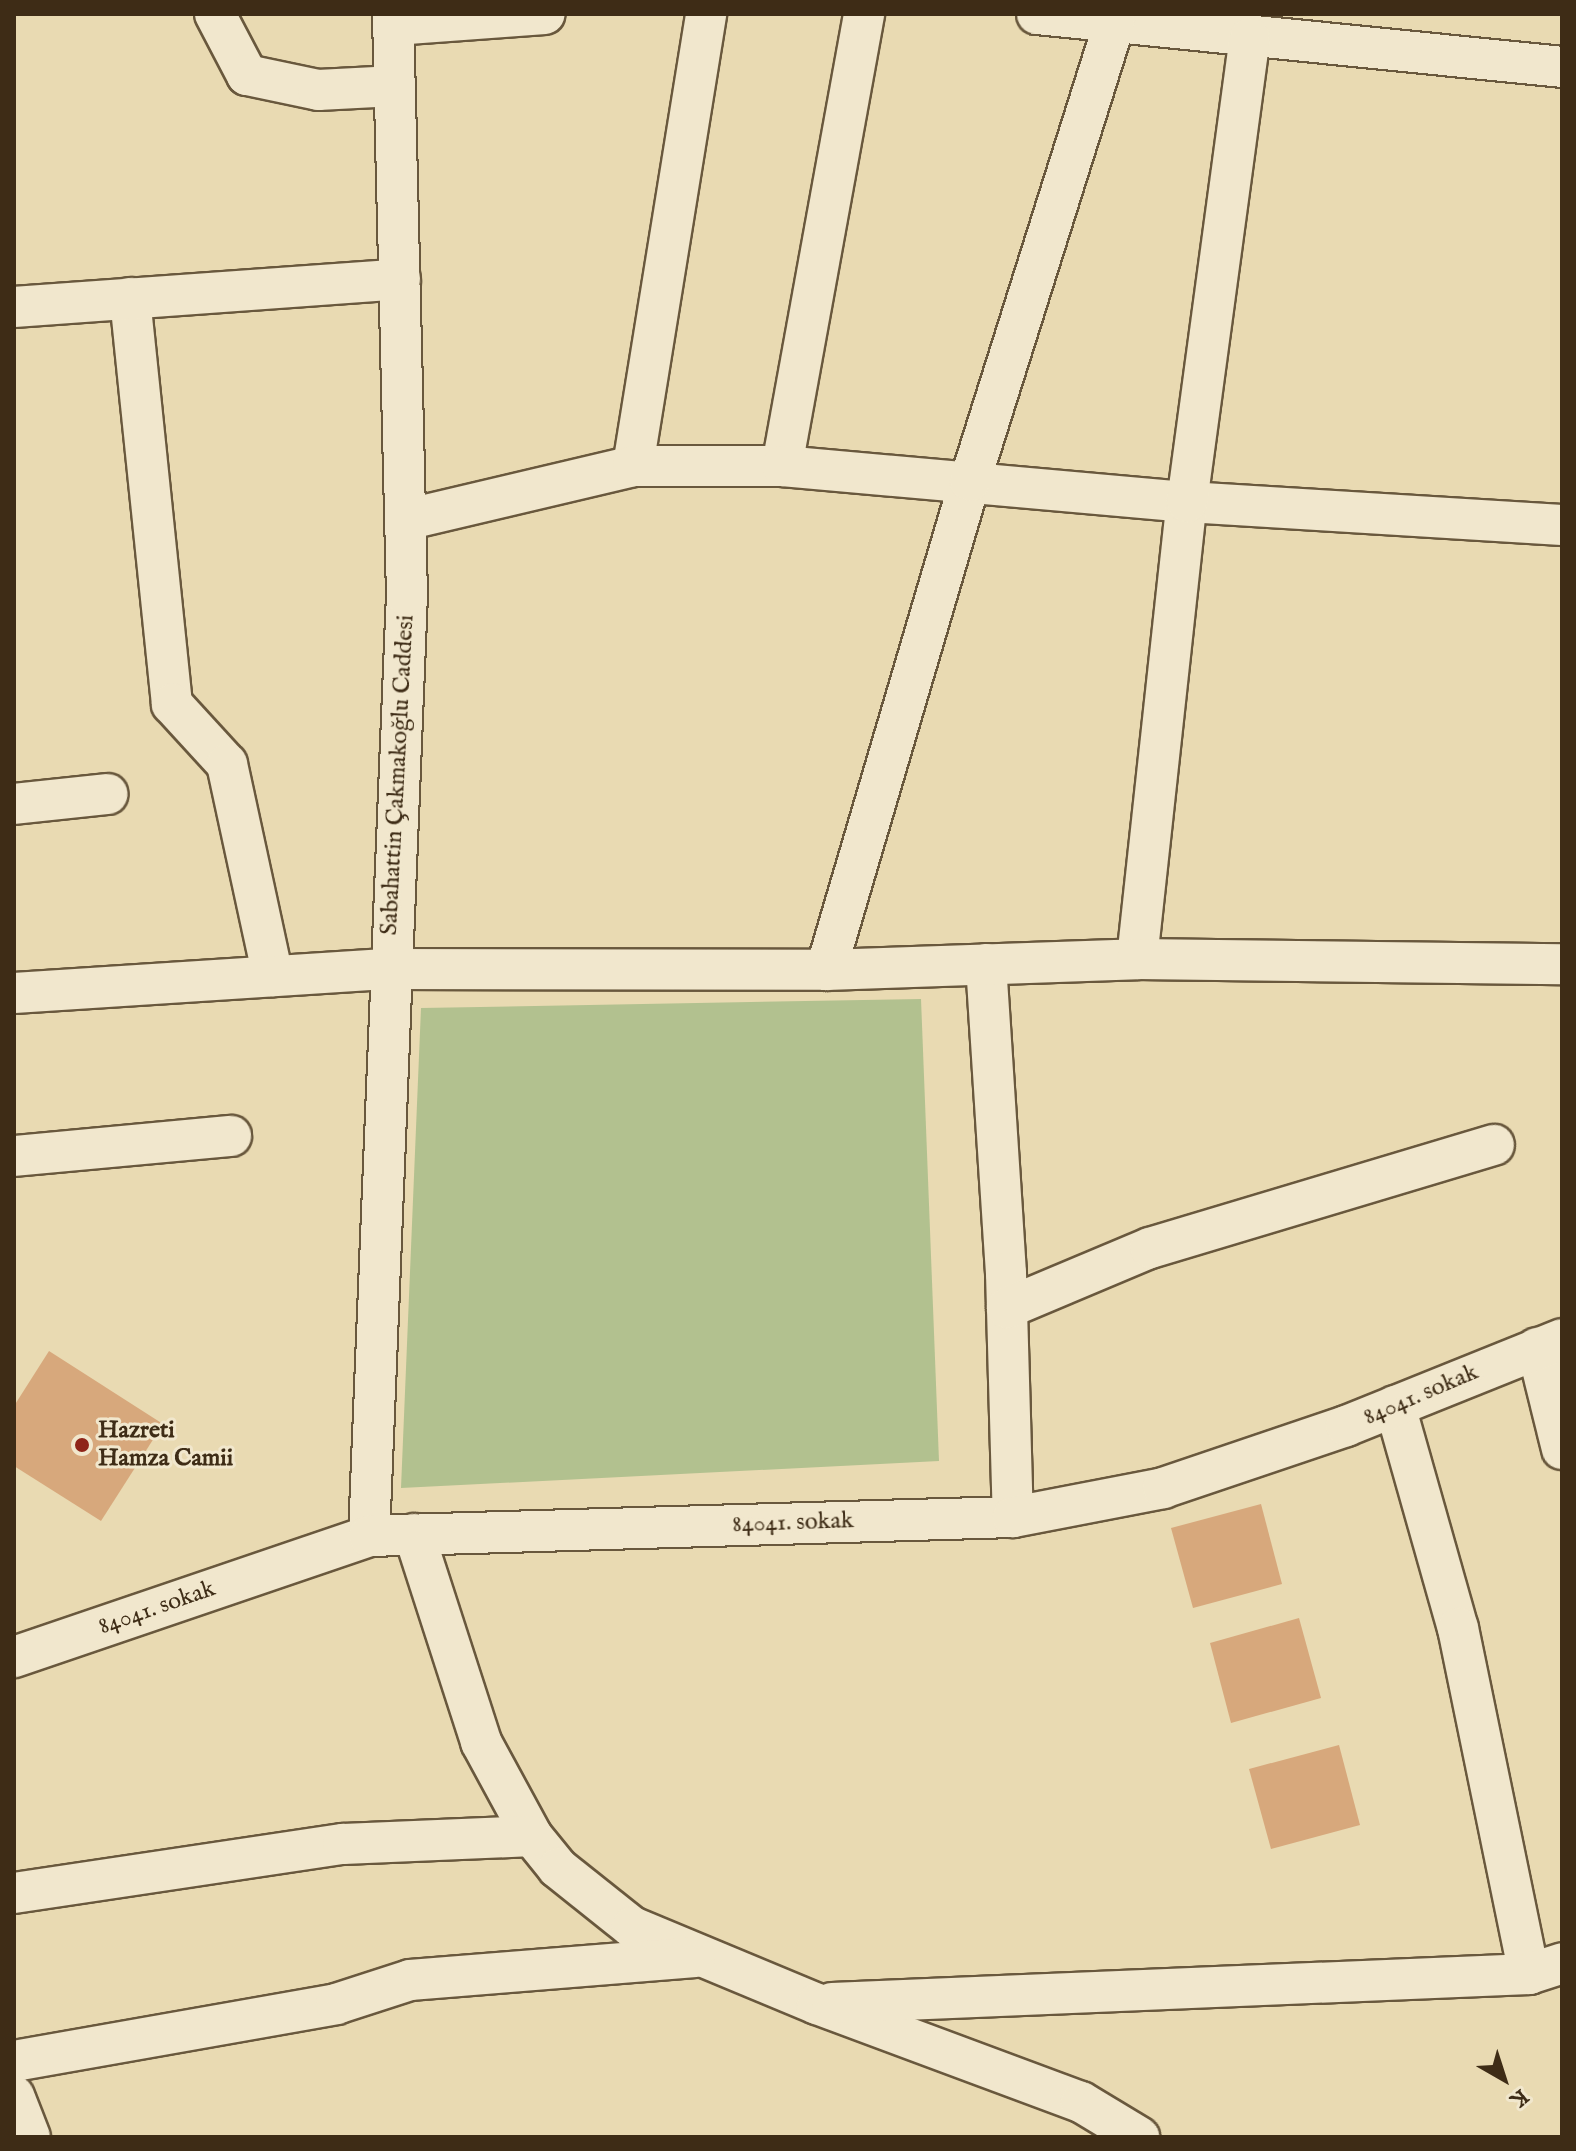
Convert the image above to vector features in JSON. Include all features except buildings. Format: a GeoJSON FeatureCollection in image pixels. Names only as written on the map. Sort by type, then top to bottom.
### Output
{"type":"FeatureCollection","features":[{"type":"Feature","properties":{"kind":"street"},"geometry":{"type":"LineString","coordinates":[[215,14],[247,75],[318,90],[395,86]]}},
{"type":"Feature","properties":{"kind":"street"},"geometry":{"type":"LineString","coordinates":[[394,20],[545,14]]}},
{"type":"Feature","properties":{"kind":"street"},"geometry":{"type":"LineString","coordinates":[[633,466],[706,14]]}},
{"type":"Feature","properties":{"kind":"street"},"geometry":{"type":"LineString","coordinates":[[782,466],[864,14]]}},
{"type":"Feature","properties":{"kind":"street"},"geometry":{"type":"LineString","coordinates":[[1060,15],[1114,23],[1230,29],[1562,67]]}},
{"type":"Feature","properties":{"kind":"street","name":"Sabahattin Çakmakoğlu Caddesi"},"geometry":{"type":"LineString","coordinates":[[369,1536],[389,969],[407,596],[394,20]]}},
{"type":"Feature","properties":{"kind":"street"},"geometry":{"type":"LineString","coordinates":[[826,970],[970,481],[1114,23]]}},
{"type":"Feature","properties":{"kind":"street"},"geometry":{"type":"LineString","coordinates":[[1137,959],[1187,502],[1230,29]]}},
{"type":"Feature","properties":{"kind":"street"},"geometry":{"type":"LineString","coordinates":[[14,307],[400,279]]}},
{"type":"Feature","properties":{"kind":"street"},"geometry":{"type":"LineString","coordinates":[[130,298],[172,704],[227,764],[273,976]]}},
{"type":"Feature","properties":{"kind":"street"},"geometry":{"type":"LineString","coordinates":[[405,520],[633,466],[782,466],[1187,502],[1562,525]]}},
{"type":"Feature","properties":{"kind":"street"},"geometry":{"type":"LineString","coordinates":[[14,804],[107,794]]}},
{"type":"Feature","properties":{"kind":"street"},"geometry":{"type":"LineString","coordinates":[[14,993],[389,969],[826,970],[1137,959],[1562,964]]}},
{"type":"Feature","properties":{"kind":"street"},"geometry":{"type":"LineString","coordinates":[[986,964],[1007,1308],[1013,1517]]}},
{"type":"Feature","properties":{"kind":"street"},"geometry":{"type":"LineString","coordinates":[[14,1156],[231,1136]]}},
{"type":"Feature","properties":{"kind":"street"},"geometry":{"type":"LineString","coordinates":[[1007,1308],[1150,1248],[1494,1145]]}},
{"type":"Feature","properties":{"kind":"street"},"geometry":{"type":"LineString","coordinates":[[1550,1344],[1562,1449]]}},
{"type":"Feature","properties":{"kind":"street","name":"84041. sokak"},"geometry":{"type":"LineString","coordinates":[[14,1657],[369,1536],[1013,1517],[1163,1488],[1395,1406],[1550,1344]]}},
{"type":"Feature","properties":{"kind":"street"},"geometry":{"type":"LineString","coordinates":[[817,2004],[1545,1969],[1458,1628],[1395,1406]]}},
{"type":"Feature","properties":{"kind":"street"},"geometry":{"type":"LineString","coordinates":[[414,1534],[481,1742],[532,1836],[558,1868],[632,1927],[817,2004],[1081,2102],[1139,2137]]}},
{"type":"Feature","properties":{"kind":"street"},"geometry":{"type":"LineString","coordinates":[[14,1893],[343,1844],[532,1836]]}},
{"type":"Feature","properties":{"kind":"street"},"geometry":{"type":"LineString","coordinates":[[14,2061],[336,2004],[410,1980],[707,1957]]}},
{"type":"Feature","properties":{"kind":"street"},"geometry":{"type":"LineString","coordinates":[[14,2096],[30,2137]]}},
{"type":"Feature","properties":{"kind":"green space"},"geometry":{"type":"Polygon","coordinates":[[[921,999],[939,1461],[401,1488],[421,1008],[921,999]]]}},
{"type":"Feature","properties":{"kind":"place","name":"Hazreti Hamza Camii"},"geometry":{"type":"Point","coordinates":[82,1445]}}]}
